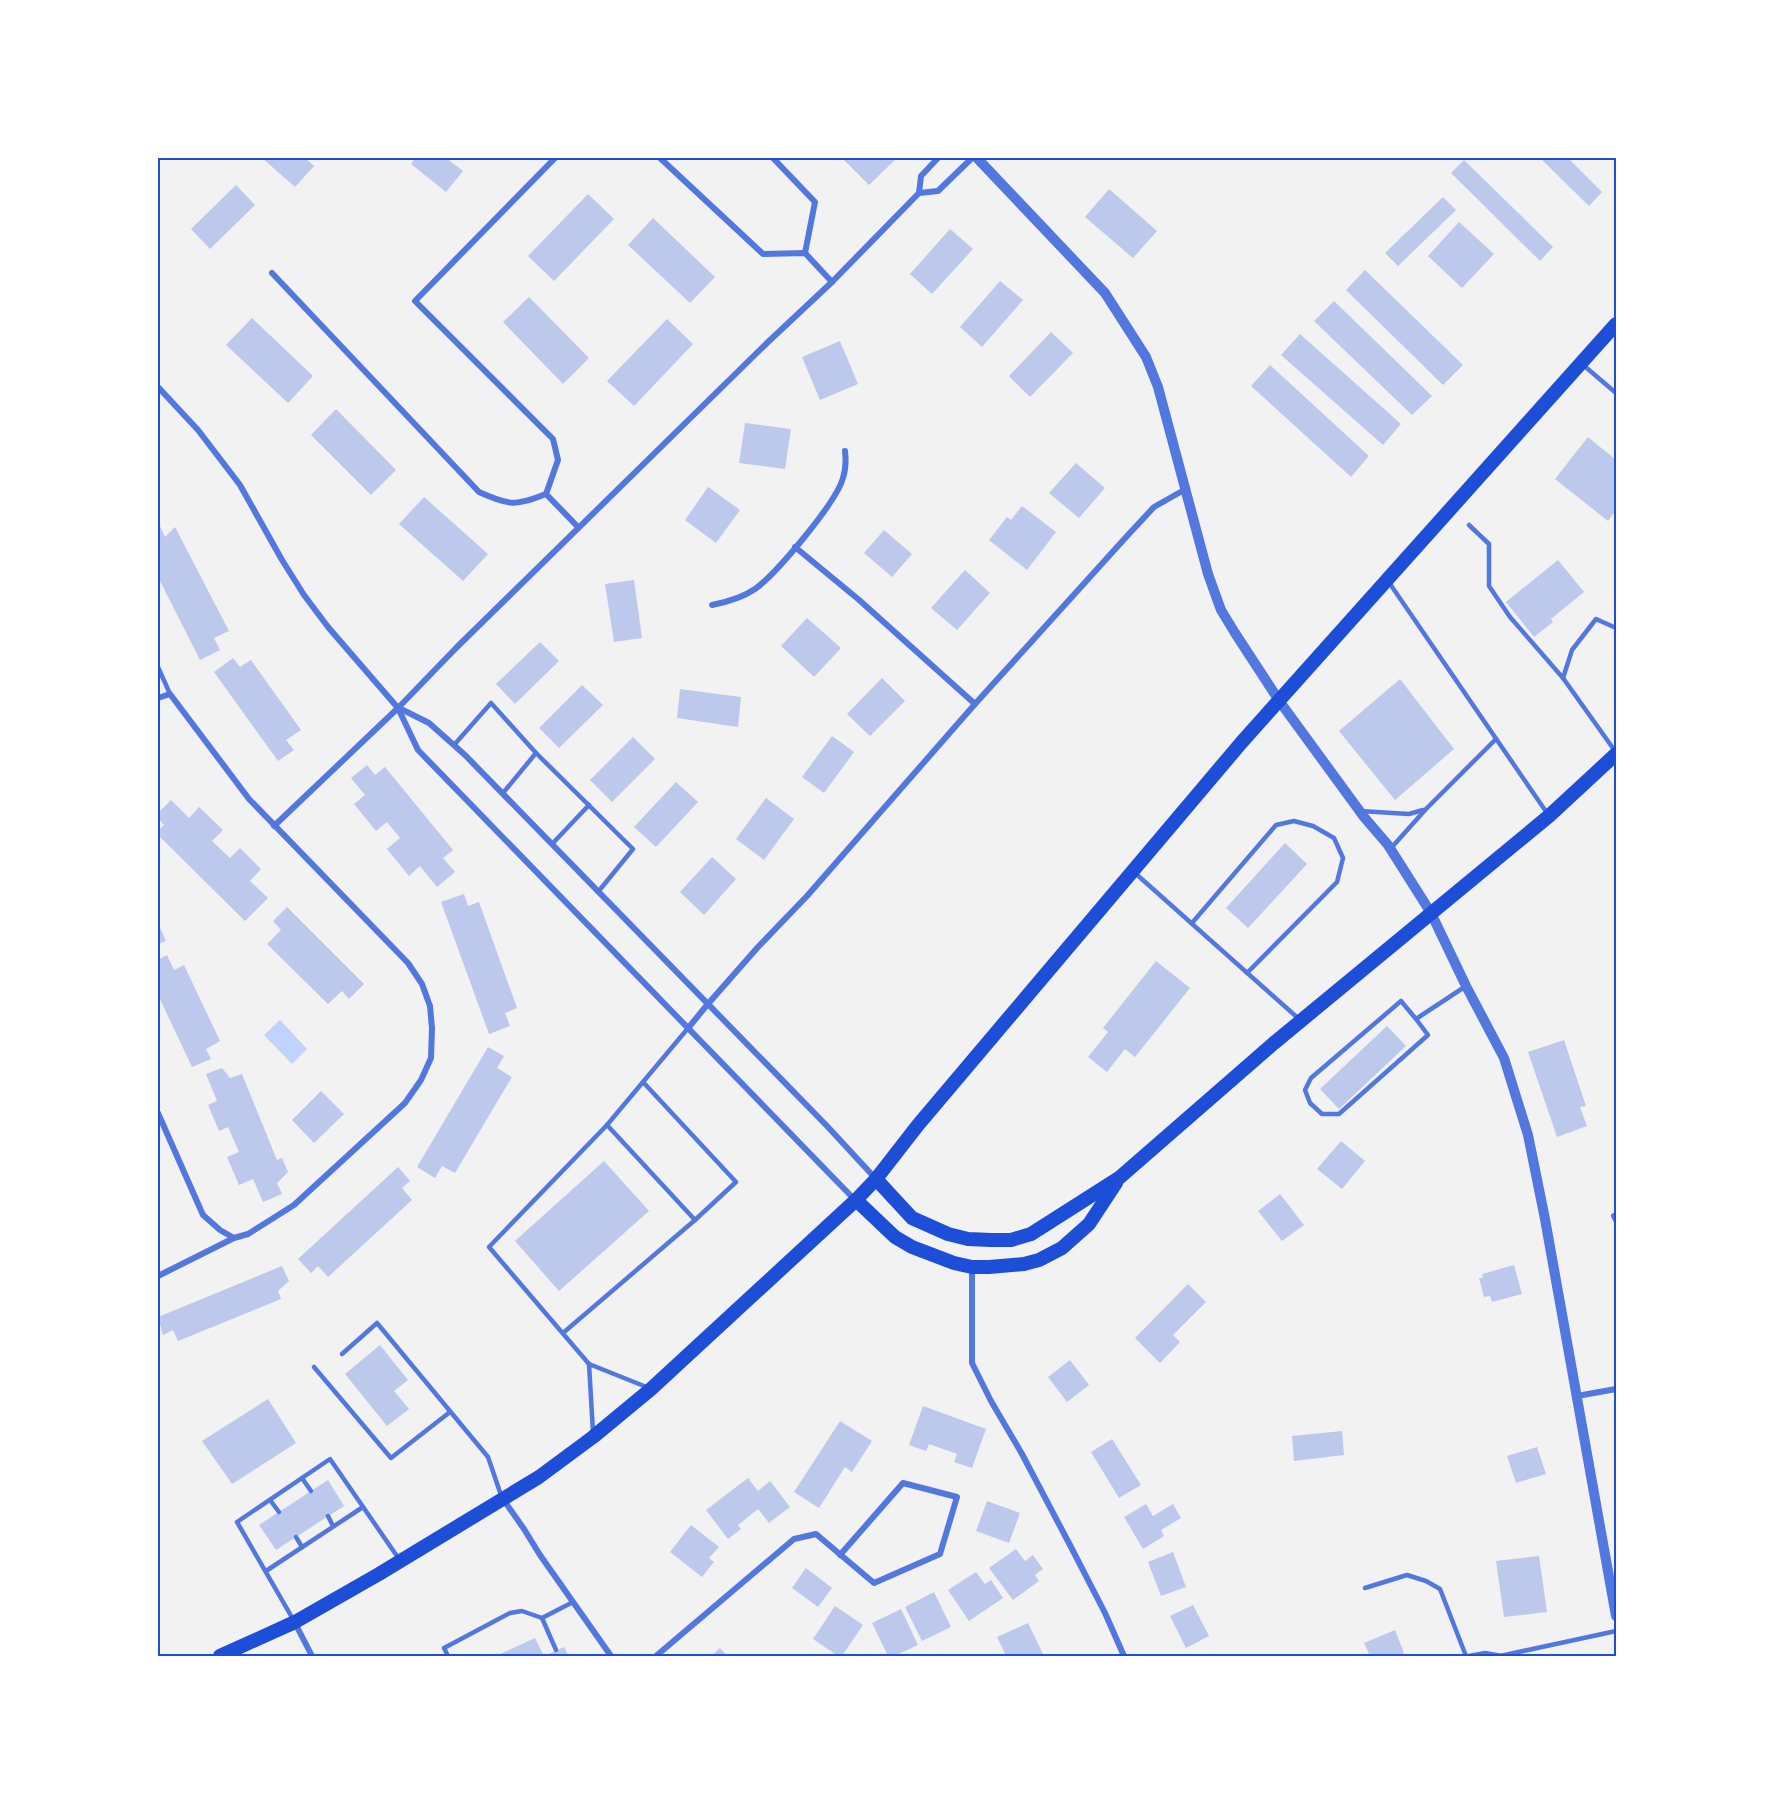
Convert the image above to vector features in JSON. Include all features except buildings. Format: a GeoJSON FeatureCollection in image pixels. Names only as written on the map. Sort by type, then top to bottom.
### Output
{"type":"FeatureCollection","features":[{"type":"Feature","properties":{"kind":"main road"},"geometry":{"type":"LineString","coordinates":[[220,1656],[295,1622],[401,1561],[538,1477],[593,1437],[651,1389],[856,1200],[1241,743],[1617,324]]}},
{"type":"Feature","properties":{"kind":"main road"},"geometry":{"type":"LineString","coordinates":[[876,1179],[912,1218],[927,1226],[968,1239],[1011,1240],[1031,1234],[1119,1178],[1300,1021],[1549,816],[1617,754]]}},
{"type":"Feature","properties":{"kind":"main road"},"geometry":{"type":"LineString","coordinates":[[856,1200],[895,1237],[912,1247],[954,1263],[972,1267],[989,1267],[1024,1264],[1039,1260],[1062,1248],[1089,1224],[1119,1178]]}},
{"type":"Feature","properties":{"kind":"street"},"geometry":{"type":"LineString","coordinates":[[272,273],[479,492],[500,502],[521,504],[546,494],[558,460],[553,439],[415,301],[555,158]]}},
{"type":"Feature","properties":{"kind":"street"},"geometry":{"type":"LineString","coordinates":[[660,158],[763,254],[805,253],[832,282]]}},
{"type":"Feature","properties":{"kind":"street"},"geometry":{"type":"LineString","coordinates":[[773,158],[815,202],[805,253]]}},
{"type":"Feature","properties":{"kind":"street"},"geometry":{"type":"LineString","coordinates":[[919,194],[921,176],[938,158]]}},
{"type":"Feature","properties":{"kind":"street"},"geometry":{"type":"LineString","coordinates":[[274,826],[398,708],[457,646],[832,282],[919,194],[938,191],[972,158]]}},
{"type":"Feature","properties":{"kind":"street"},"geometry":{"type":"LineString","coordinates":[[977,158],[1106,293],[1146,357],[1158,387],[1184,490],[1208,574],[1221,610],[1280,702],[1390,849],[1431,913],[1504,1058],[1528,1135],[1617,1616]]}},
{"type":"Feature","properties":{"kind":"street"},"geometry":{"type":"LineString","coordinates":[[158,387],[198,430],[233,476],[304,594],[341,643],[398,708],[418,750],[856,1200]]}},
{"type":"Feature","properties":{"kind":"street"},"geometry":{"type":"LineString","coordinates":[[712,605],[740,597],[754,590],[767,579],[795,547],[838,490],[844,477],[845,451]]}},
{"type":"Feature","properties":{"kind":"street"},"geometry":{"type":"LineString","coordinates":[[689,1027],[975,704],[1154,507],[1184,490]]}},
{"type":"Feature","properties":{"kind":"street"},"geometry":{"type":"LineString","coordinates":[[546,494],[578,527]]}},
{"type":"Feature","properties":{"kind":"street"},"geometry":{"type":"LineString","coordinates":[[795,547],[858,599],[975,704]]}},
{"type":"Feature","properties":{"kind":"street"},"geometry":{"type":"LineString","coordinates":[[158,698],[170,694],[249,799],[408,963],[422,984],[430,1006],[432,1028],[431,1058],[421,1080],[405,1103],[294,1205],[248,1234],[234,1238],[158,1276]]}},
{"type":"Feature","properties":{"kind":"street"},"geometry":{"type":"LineString","coordinates":[[398,708],[429,723],[503,793],[876,1179]]}},
{"type":"Feature","properties":{"kind":"street"},"geometry":{"type":"LineString","coordinates":[[158,1113],[203,1215],[220,1230],[234,1238]]}},
{"type":"Feature","properties":{"kind":"street"},"geometry":{"type":"LineString","coordinates":[[972,1267],[972,1363],[1071,1546],[1124,1656]]}},
{"type":"Feature","properties":{"kind":"street"},"geometry":{"type":"LineString","coordinates":[[1577,1396],[1617,1389]]}},
{"type":"Feature","properties":{"kind":"street"},"geometry":{"type":"LineString","coordinates":[[656,1656],[795,1539],[816,1534],[840,1555],[874,1583],[939,1554],[957,1497],[903,1483],[840,1555]]}},
{"type":"Feature","properties":{"kind":"street"},"geometry":{"type":"LineString","coordinates":[[503,1498],[611,1656]]}},
{"type":"Feature","properties":{"kind":"street"},"geometry":{"type":"LineString","coordinates":[[295,1622],[312,1656]]}},
{"type":"Feature","properties":{"kind":"lane"},"geometry":{"type":"LineString","coordinates":[[1582,364],[1617,393]]}},
{"type":"Feature","properties":{"kind":"lane"},"geometry":{"type":"LineString","coordinates":[[1469,525],[1489,544],[1489,586],[1510,617],[1563,678],[1617,754]]}},
{"type":"Feature","properties":{"kind":"lane"},"geometry":{"type":"LineString","coordinates":[[1388,581],[1549,816]]}},
{"type":"Feature","properties":{"kind":"lane"},"geometry":{"type":"LineString","coordinates":[[1563,678],[1572,650],[1596,619],[1617,628]]}},
{"type":"Feature","properties":{"kind":"lane"},"geometry":{"type":"LineString","coordinates":[[158,667],[170,694]]}},
{"type":"Feature","properties":{"kind":"lane"},"geometry":{"type":"LineString","coordinates":[[454,745],[491,703],[536,753],[633,849],[598,891]]}},
{"type":"Feature","properties":{"kind":"lane"},"geometry":{"type":"LineString","coordinates":[[1390,849],[1426,809],[1496,739]]}},
{"type":"Feature","properties":{"kind":"lane"},"geometry":{"type":"LineString","coordinates":[[503,793],[536,753]]}},
{"type":"Feature","properties":{"kind":"lane"},"geometry":{"type":"LineString","coordinates":[[552,843],[589,805]]}},
{"type":"Feature","properties":{"kind":"lane"},"geometry":{"type":"LineString","coordinates":[[1360,811],[1409,814],[1426,809]]}},
{"type":"Feature","properties":{"kind":"lane"},"geometry":{"type":"LineString","coordinates":[[1192,923],[1276,825],[1294,821],[1313,826],[1334,838],[1343,858],[1337,882],[1247,973]]}},
{"type":"Feature","properties":{"kind":"lane"},"geometry":{"type":"LineString","coordinates":[[1132,870],[1300,1021]]}},
{"type":"Feature","properties":{"kind":"lane"},"geometry":{"type":"LineString","coordinates":[[1416,1019],[1466,986]]}},
{"type":"Feature","properties":{"kind":"lane"},"geometry":{"type":"LineString","coordinates":[[1401,1001],[1416,1019],[1428,1035],[1339,1114],[1322,1114],[1310,1103],[1305,1090],[1311,1078],[1401,1001]]}},
{"type":"Feature","properties":{"kind":"lane"},"geometry":{"type":"LineString","coordinates":[[651,1389],[588,1364],[489,1247],[607,1125],[689,1027]]}},
{"type":"Feature","properties":{"kind":"lane"},"geometry":{"type":"LineString","coordinates":[[563,1333],[736,1182],[643,1082]]}},
{"type":"Feature","properties":{"kind":"lane"},"geometry":{"type":"LineString","coordinates":[[607,1125],[695,1220]]}},
{"type":"Feature","properties":{"kind":"lane"},"geometry":{"type":"LineString","coordinates":[[342,1354],[377,1323],[488,1457],[503,1498]]}},
{"type":"Feature","properties":{"kind":"lane"},"geometry":{"type":"LineString","coordinates":[[588,1364],[593,1437]]}},
{"type":"Feature","properties":{"kind":"lane"},"geometry":{"type":"LineString","coordinates":[[314,1367],[391,1458],[450,1412]]}},
{"type":"Feature","properties":{"kind":"lane"},"geometry":{"type":"LineString","coordinates":[[295,1622],[237,1522],[330,1459],[401,1561]]}},
{"type":"Feature","properties":{"kind":"lane"},"geometry":{"type":"LineString","coordinates":[[302,1478],[311,1491]]}},
{"type":"Feature","properties":{"kind":"lane"},"geometry":{"type":"LineString","coordinates":[[270,1500],[279,1512]]}},
{"type":"Feature","properties":{"kind":"lane"},"geometry":{"type":"LineString","coordinates":[[266,1571],[363,1507]]}},
{"type":"Feature","properties":{"kind":"lane"},"geometry":{"type":"LineString","coordinates":[[328,1516],[333,1526]]}},
{"type":"Feature","properties":{"kind":"lane"},"geometry":{"type":"LineString","coordinates":[[296,1537],[302,1547]]}},
{"type":"Feature","properties":{"kind":"lane"},"geometry":{"type":"LineString","coordinates":[[1365,1588],[1407,1575],[1426,1581],[1440,1589],[1468,1656],[1485,1653],[1501,1656],[1531,1651],[1617,1631]]}},
{"type":"Feature","properties":{"kind":"lane"},"geometry":{"type":"LineString","coordinates":[[448,1656],[444,1648],[510,1613],[522,1611],[542,1618],[573,1602]]}},
{"type":"Feature","properties":{"kind":"lane"},"geometry":{"type":"LineString","coordinates":[[542,1618],[556,1650]]}},
{"type":"Feature","properties":{"kind":"water"},"geometry":{"type":"Polygon","coordinates":[[[280,1020],[307,1049],[292,1064],[264,1035],[280,1020]]]}}]}
